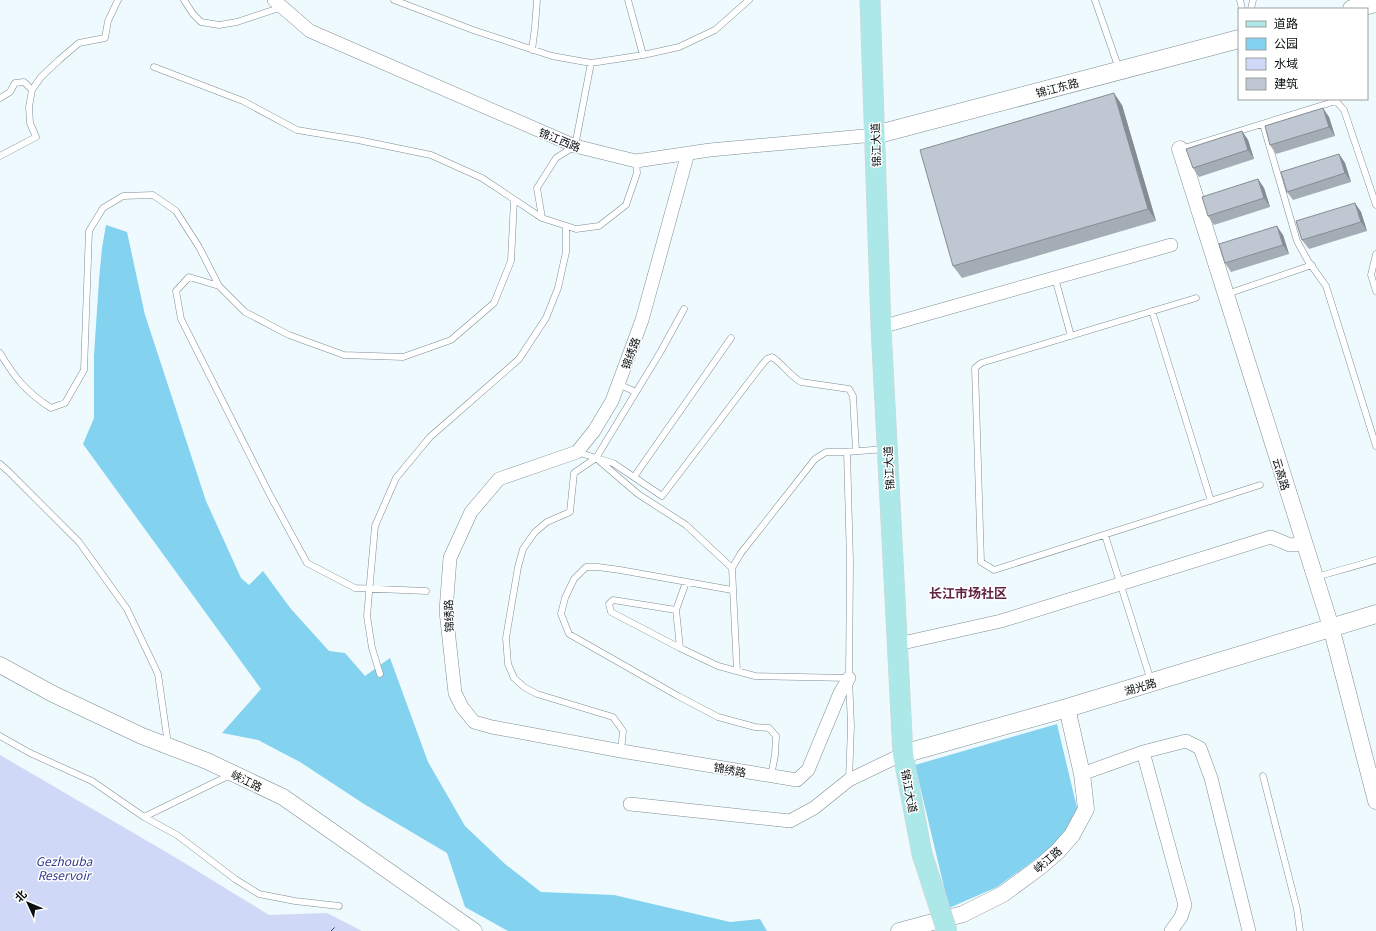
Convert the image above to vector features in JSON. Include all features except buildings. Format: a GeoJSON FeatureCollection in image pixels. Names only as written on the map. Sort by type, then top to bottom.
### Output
{"type":"FeatureCollection","features":[{"type":"Feature","properties":{"kind":"main road","name":"锦江大道"},"geometry":{"type":"LineString","coordinates":[[870,0],[881,328],[903,754],[922,854],[947,931]]}},
{"type":"Feature","properties":{"kind":"main road"},"geometry":{"type":"LineString","coordinates":[[1356,8],[1376,3]]}},
{"type":"Feature","properties":{"kind":"main road","name":"锦江东路"},"geometry":{"type":"LineString","coordinates":[[875,135],[1238,39]]}},
{"type":"Feature","properties":{"kind":"main road","name":"湖光路"},"geometry":{"type":"LineString","coordinates":[[903,754],[1067,708],[1376,614]]}},
{"type":"Feature","properties":{"kind":"street","name":"锦江西路"},"geometry":{"type":"LineString","coordinates":[[278,3],[310,31],[575,146],[636,161],[710,150],[875,135]]}},
{"type":"Feature","properties":{"kind":"street","name":"云高路"},"geometry":{"type":"LineString","coordinates":[[1180,149],[1331,627],[1376,801]]}},
{"type":"Feature","properties":{"kind":"street","name":"锦绣路"},"geometry":{"type":"LineString","coordinates":[[688,153],[642,320],[612,401],[594,431],[577,452],[499,479],[471,512],[450,558],[446,611],[455,693],[462,707],[474,722],[492,727],[621,751],[797,780],[808,770],[840,692],[848,678]]}},
{"type":"Feature","properties":{"kind":"street"},"geometry":{"type":"LineString","coordinates":[[881,328],[1171,245]]}},
{"type":"Feature","properties":{"kind":"street"},"geometry":{"type":"LineString","coordinates":[[898,644],[1001,621],[1272,537],[1290,545],[1304,544]]}},
{"type":"Feature","properties":{"kind":"street","name":"峡江路"},"geometry":{"type":"LineString","coordinates":[[0,665],[60,697],[142,736],[207,761],[283,797],[474,931]]}},
{"type":"Feature","properties":{"kind":"street","name":"峡江路"},"geometry":{"type":"LineString","coordinates":[[899,931],[963,914],[1003,894],[1041,866],[1058,851],[1072,835],[1086,809],[1082,774],[1067,708]]}},
{"type":"Feature","properties":{"kind":"street"},"geometry":{"type":"LineString","coordinates":[[1082,774],[1143,752],[1186,741],[1200,748],[1211,778],[1250,931]]}},
{"type":"Feature","properties":{"kind":"street"},"geometry":{"type":"LineString","coordinates":[[1143,752],[1185,905],[1181,917],[1171,931]]}},
{"type":"Feature","properties":{"kind":"street"},"geometry":{"type":"LineString","coordinates":[[630,804],[790,821],[814,808],[849,780],[903,754]]}},
{"type":"Feature","properties":{"kind":"lane"},"geometry":{"type":"LineString","coordinates":[[0,156],[36,137],[30,123],[29,107],[32,90],[41,77],[79,43],[105,38],[108,21],[118,0]]}},
{"type":"Feature","properties":{"kind":"lane"},"geometry":{"type":"LineString","coordinates":[[184,0],[193,14],[201,22],[219,25],[237,22],[278,3]]}},
{"type":"Feature","properties":{"kind":"lane"},"geometry":{"type":"LineString","coordinates":[[394,0],[473,30],[532,50],[552,56],[591,63],[679,47],[715,30],[749,0]]}},
{"type":"Feature","properties":{"kind":"lane"},"geometry":{"type":"LineString","coordinates":[[532,50],[536,28],[537,0]]}},
{"type":"Feature","properties":{"kind":"lane"},"geometry":{"type":"LineString","coordinates":[[628,0],[643,54]]}},
{"type":"Feature","properties":{"kind":"lane"},"geometry":{"type":"LineString","coordinates":[[1095,0],[1119,70]]}},
{"type":"Feature","properties":{"kind":"lane"},"geometry":{"type":"LineString","coordinates":[[542,218],[537,188],[556,158],[575,146],[591,63]]}},
{"type":"Feature","properties":{"kind":"lane"},"geometry":{"type":"LineString","coordinates":[[154,67],[243,101],[297,130],[358,140],[430,155],[482,178],[542,218],[576,229],[599,226],[626,205],[637,174],[636,161]]}},
{"type":"Feature","properties":{"kind":"lane"},"geometry":{"type":"LineString","coordinates":[[0,98],[10,92],[15,83],[24,82],[32,90]]}},
{"type":"Feature","properties":{"kind":"lane"},"geometry":{"type":"LineString","coordinates":[[1180,149],[1336,101],[1344,110],[1376,205]]}},
{"type":"Feature","properties":{"kind":"lane"},"geometry":{"type":"LineString","coordinates":[[1263,124],[1297,241],[1326,286],[1376,446]]}},
{"type":"Feature","properties":{"kind":"lane"},"geometry":{"type":"LineString","coordinates":[[0,354],[12,373],[34,397],[51,408],[66,403],[84,370],[89,230],[103,208],[123,196],[153,195],[176,211],[199,247],[218,286],[245,312],[289,335],[344,355],[403,357],[451,340],[494,303],[511,261],[514,200]]}},
{"type":"Feature","properties":{"kind":"lane"},"geometry":{"type":"LineString","coordinates":[[380,674],[372,648],[367,616],[375,526],[396,478],[430,437],[519,359],[546,318],[558,288],[566,252],[566,226]]}},
{"type":"Feature","properties":{"kind":"lane"},"geometry":{"type":"LineString","coordinates":[[1376,254],[1371,275],[1376,291]]}},
{"type":"Feature","properties":{"kind":"lane"},"geometry":{"type":"LineString","coordinates":[[1225,294],[1312,265]]}},
{"type":"Feature","properties":{"kind":"lane"},"geometry":{"type":"LineString","coordinates":[[218,286],[189,277],[176,291],[181,319],[270,495],[307,563],[355,588],[426,591]]}},
{"type":"Feature","properties":{"kind":"lane"},"geometry":{"type":"LineString","coordinates":[[1055,278],[1071,336]]}},
{"type":"Feature","properties":{"kind":"lane"},"geometry":{"type":"LineString","coordinates":[[1196,298],[981,363],[975,368],[981,562],[994,570],[1260,485]]}},
{"type":"Feature","properties":{"kind":"lane"},"geometry":{"type":"LineString","coordinates":[[621,751],[623,731],[613,717],[537,694],[524,687],[514,678],[508,664],[506,638],[518,567],[523,549],[535,532],[547,522],[570,512],[574,473],[596,458],[661,351],[684,309]]}},
{"type":"Feature","properties":{"kind":"lane"},"geometry":{"type":"LineString","coordinates":[[1152,311],[1211,501]]}},
{"type":"Feature","properties":{"kind":"lane"},"geometry":{"type":"LineString","coordinates":[[634,477],[731,338]]}},
{"type":"Feature","properties":{"kind":"lane"},"geometry":{"type":"LineString","coordinates":[[577,452],[613,463],[662,496],[761,366],[767,359],[772,357],[801,382],[849,388],[853,396],[856,451]]}},
{"type":"Feature","properties":{"kind":"lane"},"geometry":{"type":"LineString","coordinates":[[618,384],[636,392]]}},
{"type":"Feature","properties":{"kind":"lane"},"geometry":{"type":"LineString","coordinates":[[737,671],[732,568],[742,553],[815,459],[826,452],[887,449]]}},
{"type":"Feature","properties":{"kind":"lane"},"geometry":{"type":"LineString","coordinates":[[847,452],[850,561],[848,678],[850,726],[849,780]]}},
{"type":"Feature","properties":{"kind":"lane"},"geometry":{"type":"LineString","coordinates":[[596,458],[638,494],[686,525],[732,568]]}},
{"type":"Feature","properties":{"kind":"lane"},"geometry":{"type":"LineString","coordinates":[[0,464],[14,476],[79,542],[127,609],[158,674],[169,746]]}},
{"type":"Feature","properties":{"kind":"lane"},"geometry":{"type":"LineString","coordinates":[[1105,535],[1151,682]]}},
{"type":"Feature","properties":{"kind":"lane"},"geometry":{"type":"LineString","coordinates":[[1315,578],[1376,560]]}},
{"type":"Feature","properties":{"kind":"lane"},"geometry":{"type":"LineString","coordinates":[[732,590],[620,570],[586,567],[574,579],[565,598],[561,614],[569,634],[678,696],[718,717],[755,727],[769,728],[776,736],[775,755],[771,776]]}},
{"type":"Feature","properties":{"kind":"lane"},"geometry":{"type":"LineString","coordinates":[[680,648],[676,610],[686,582]]}},
{"type":"Feature","properties":{"kind":"lane"},"geometry":{"type":"LineString","coordinates":[[676,610],[613,600],[609,604],[610,612],[718,666],[755,676],[848,678]]}},
{"type":"Feature","properties":{"kind":"lane"},"geometry":{"type":"LineString","coordinates":[[0,736],[30,753],[92,781],[144,818],[176,835],[235,879],[259,894],[295,901],[339,906]]}},
{"type":"Feature","properties":{"kind":"lane"},"geometry":{"type":"LineString","coordinates":[[144,818],[233,773]]}},
{"type":"Feature","properties":{"kind":"lane"},"geometry":{"type":"LineString","coordinates":[[1263,776],[1297,909],[1300,931]]}},
{"type":"Feature","properties":{"kind":"green space"},"geometry":{"type":"Polygon","coordinates":[[[106,225],[127,232],[145,315],[206,501],[241,578],[249,585],[263,571],[291,609],[329,651],[345,653],[365,676],[390,658],[428,762],[465,826],[505,864],[541,892],[614,895],[730,922],[760,919],[767,931],[508,931],[465,907],[447,853],[364,804],[300,762],[258,740],[222,733],[261,689],[83,444],[94,418],[94,355],[99,280],[106,225]]]}},
{"type":"Feature","properties":{"kind":"green space"},"geometry":{"type":"Polygon","coordinates":[[[1057,724],[1078,812],[1065,834],[1040,856],[997,887],[949,908],[915,765],[1057,724]]]}},
{"type":"Feature","properties":{"kind":"water","name":"Gezhouba Reservoir"},"geometry":{"type":"Polygon","coordinates":[[[0,755],[173,856],[269,915],[327,913],[362,931],[0,931],[0,755]]]}},
{"type":"Feature","properties":{"kind":"ferry route"},"geometry":{"type":"LineString","coordinates":[[331,931],[336,926]]}},
{"type":"Feature","properties":{"kind":"district","name":"长江市场社区"},"geometry":{"type":"Point","coordinates":[968,592]}}]}
